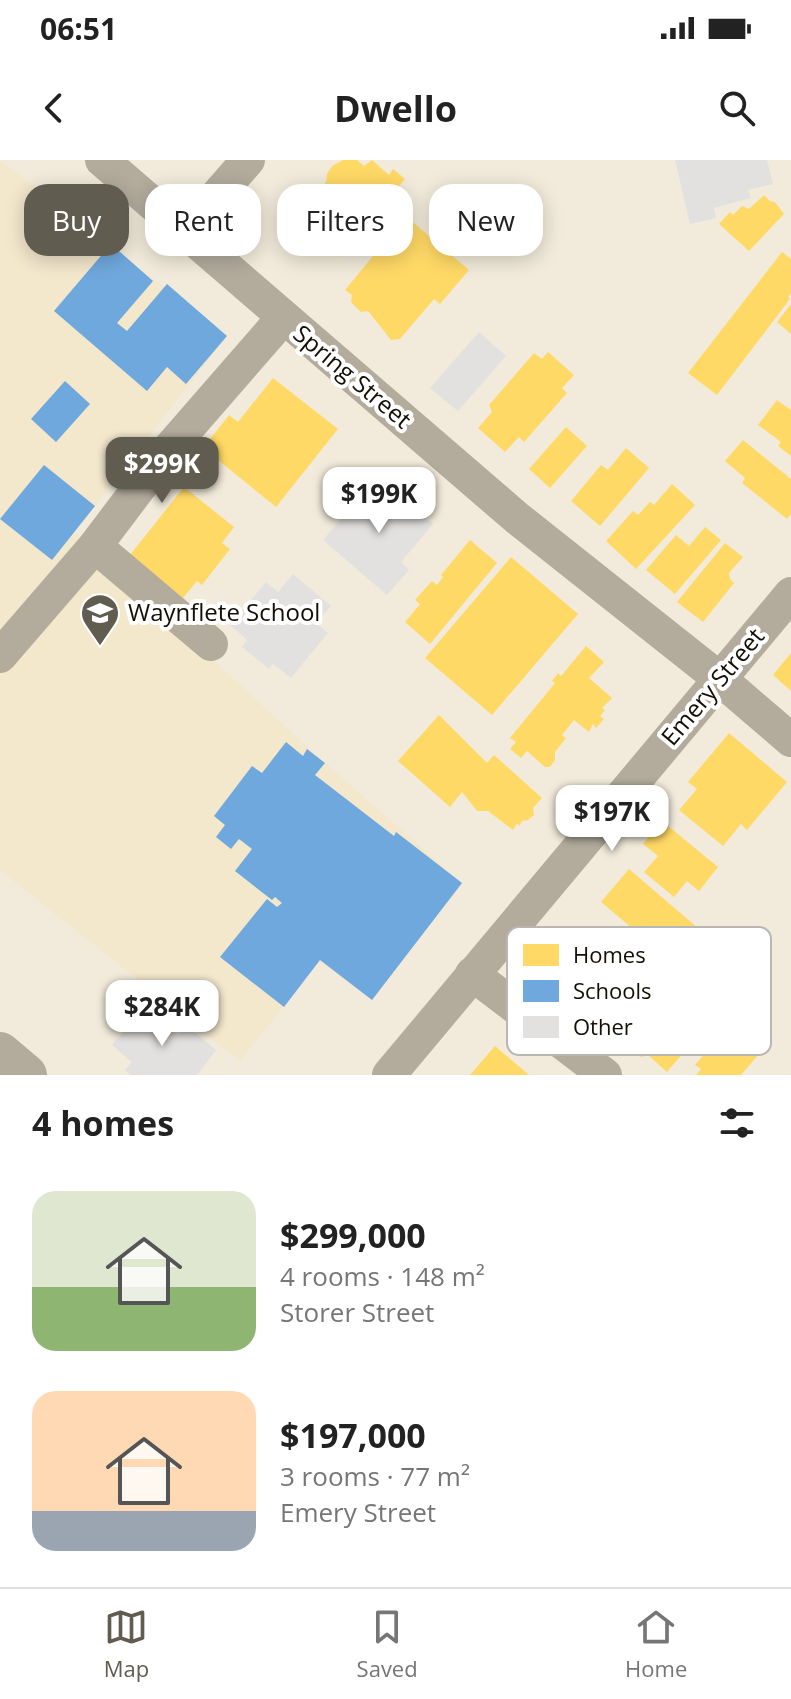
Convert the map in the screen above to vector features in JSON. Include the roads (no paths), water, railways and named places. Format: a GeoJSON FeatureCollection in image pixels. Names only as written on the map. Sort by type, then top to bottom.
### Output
{"type":"FeatureCollection","features":[{"type":"Feature","properties":{"kind":"street","name":"Spring Street"},"geometry":{"type":"LineString","coordinates":[[102,160],[145,197]]}},
{"type":"Feature","properties":{"kind":"street"},"geometry":{"type":"LineString","coordinates":[[227,184],[248,160]]}},
{"type":"Feature","properties":{"kind":"street","name":"Spring Street"},"geometry":{"type":"LineString","coordinates":[[212,256],[517,518],[720,679],[791,740]]}},
{"type":"Feature","properties":{"kind":"street"},"geometry":{"type":"LineString","coordinates":[[0,656],[95,546],[163,456],[283,318]]}},
{"type":"Feature","properties":{"kind":"street"},"geometry":{"type":"LineString","coordinates":[[95,546],[211,644]]}},
{"type":"Feature","properties":{"kind":"street","name":"Emery Street"},"geometry":{"type":"LineString","coordinates":[[512,927],[791,594]]}},
{"type":"Feature","properties":{"kind":"street","name":"Emery Street"},"geometry":{"type":"LineString","coordinates":[[389,1075],[507,932]]}},
{"type":"Feature","properties":{"kind":"street"},"geometry":{"type":"LineString","coordinates":[[472,974],[507,1001]]}},
{"type":"Feature","properties":{"kind":"street"},"geometry":{"type":"LineString","coordinates":[[0,1053],[26,1075]]}},
{"type":"Feature","properties":{"kind":"street"},"geometry":{"type":"LineString","coordinates":[[579,1055],[605,1075]]}},
{"type":"Feature","properties":{"kind":"place","name":"Waynflete School"},"geometry":{"type":"Point","coordinates":[100,647]}}]}
